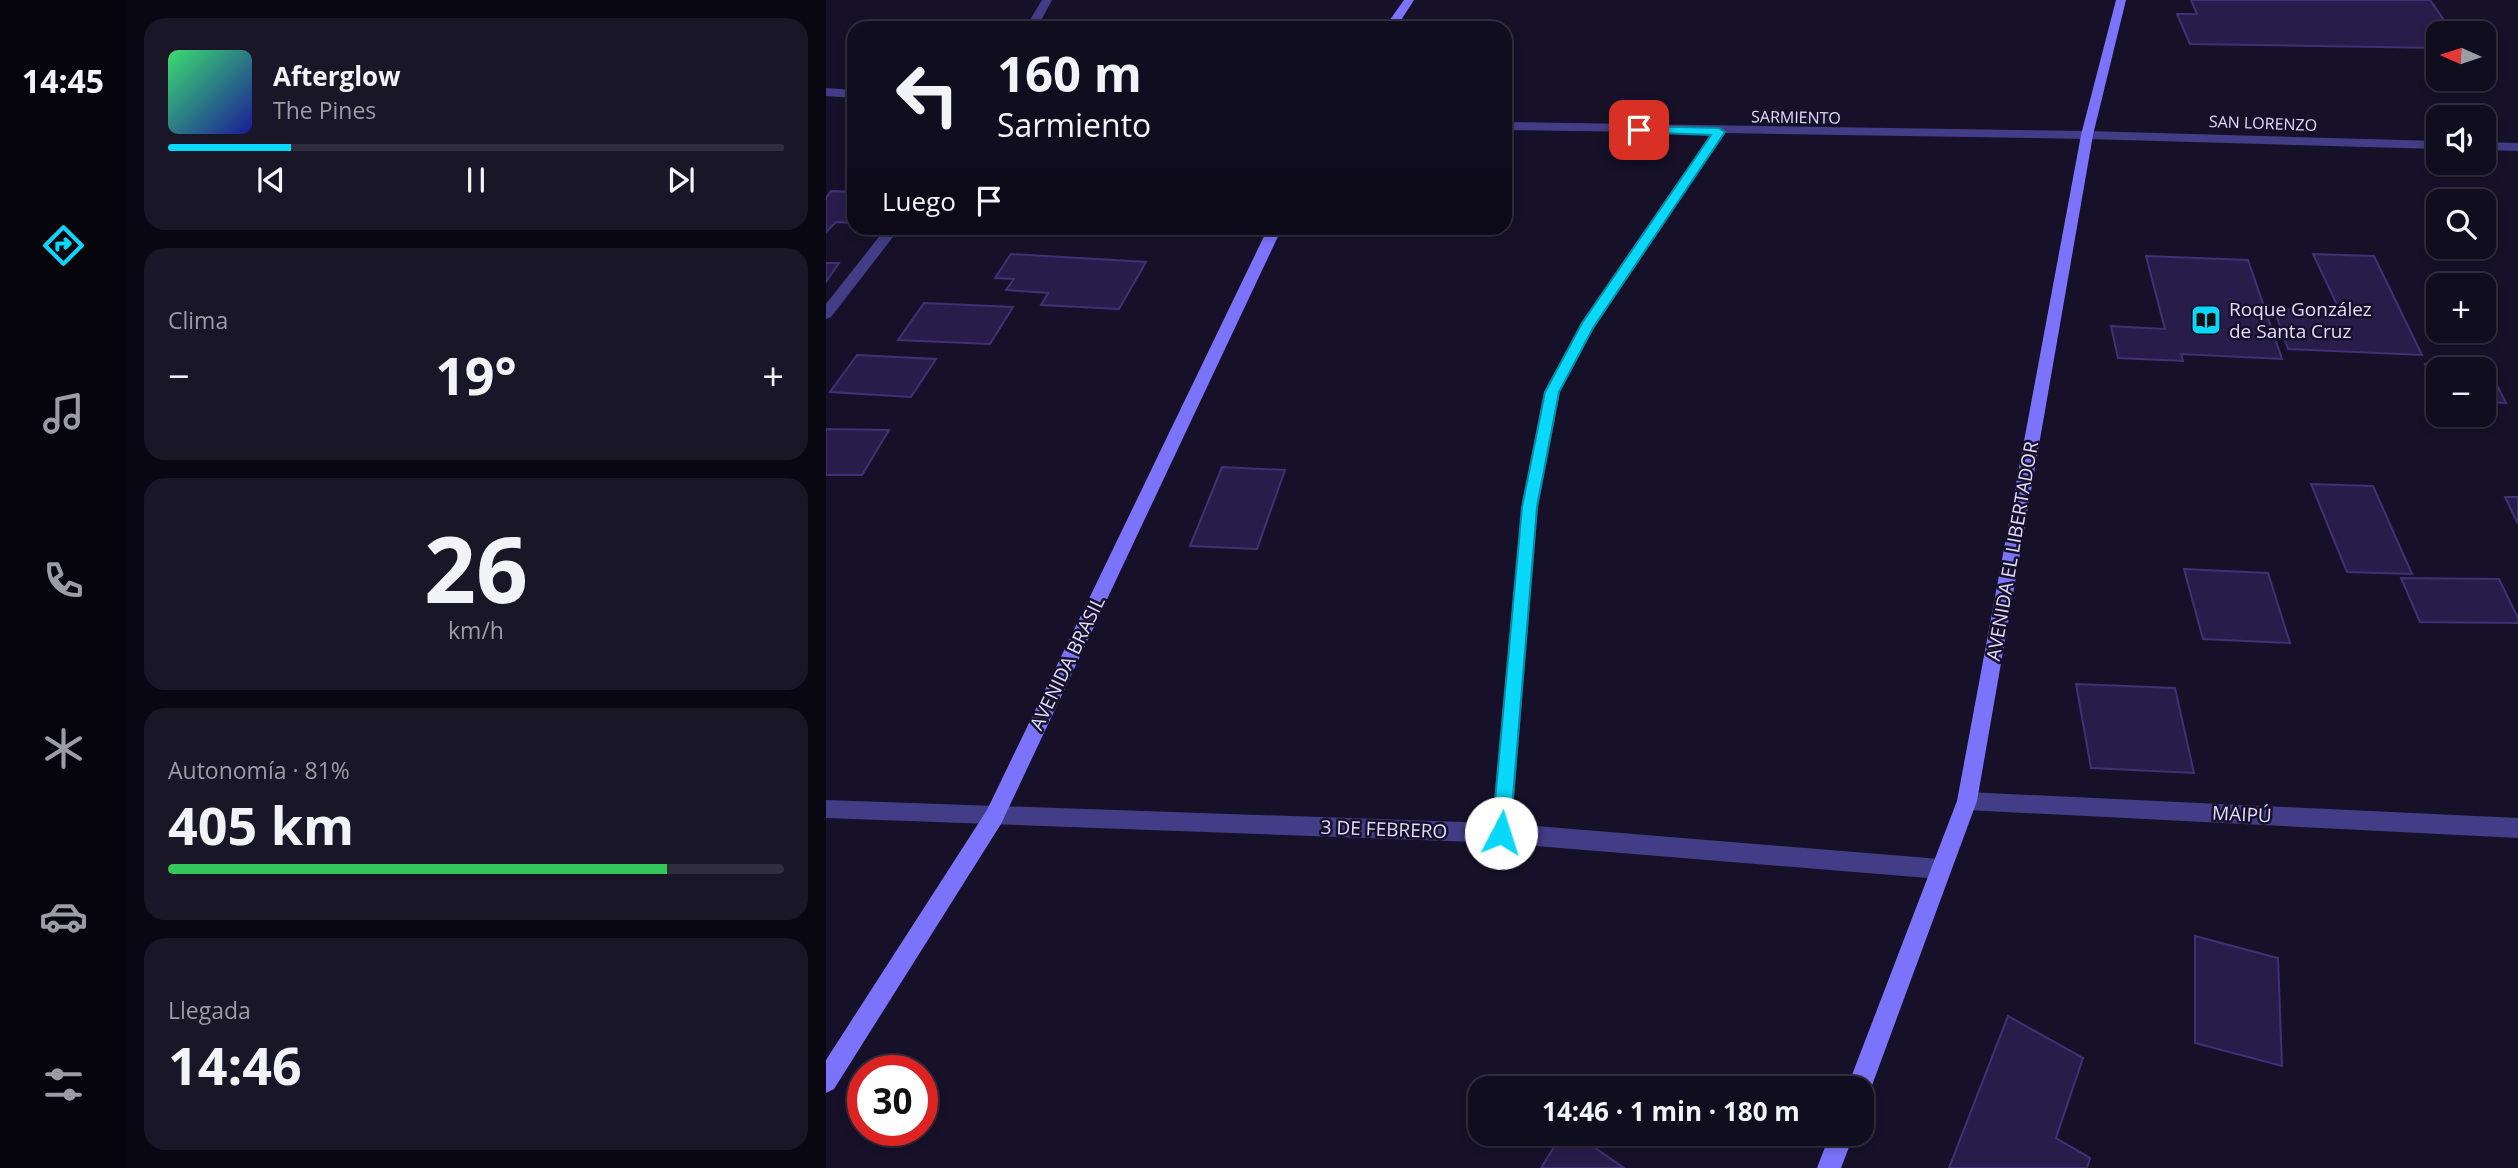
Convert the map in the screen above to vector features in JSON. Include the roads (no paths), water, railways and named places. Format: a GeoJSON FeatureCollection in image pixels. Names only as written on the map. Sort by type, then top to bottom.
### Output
{"type":"FeatureCollection","features":[{"type":"Feature","properties":{"kind":"main road"},"geometry":{"type":"LineString","coordinates":[[1395,21],[1409,0]]}},
{"type":"Feature","properties":{"kind":"main road","name":"AVENIDA EL LIBERTADOR"},"geometry":{"type":"LineString","coordinates":[[1863,1076],[1966,801],[2087,135],[2121,0]]}},
{"type":"Feature","properties":{"kind":"main road","name":"AVENIDA BRASIL"},"geometry":{"type":"LineString","coordinates":[[826,1081],[994,817],[1272,235]]}},
{"type":"Feature","properties":{"kind":"main road"},"geometry":{"type":"LineString","coordinates":[[1829,1168],[1837,1146]]}},
{"type":"Feature","properties":{"kind":"street"},"geometry":{"type":"LineString","coordinates":[[1035,21],[1046,0]]}},
{"type":"Feature","properties":{"kind":"street"},"geometry":{"type":"LineString","coordinates":[[826,92],[847,94]]}},
{"type":"Feature","properties":{"kind":"street","name":"SARMIENTO"},"geometry":{"type":"LineString","coordinates":[[1512,126],[1719,132],[2087,135]]}},
{"type":"Feature","properties":{"kind":"street"},"geometry":{"type":"LineString","coordinates":[[1501,833],[1530,507],[1552,392],[1587,327],[1719,132]]}},
{"type":"Feature","properties":{"kind":"street","name":"SAN LORENZO"},"geometry":{"type":"LineString","coordinates":[[2087,135],[2426,145]]}},
{"type":"Feature","properties":{"kind":"street"},"geometry":{"type":"LineString","coordinates":[[2496,146],[2518,147]]}},
{"type":"Feature","properties":{"kind":"street"},"geometry":{"type":"LineString","coordinates":[[826,314],[888,235]]}},
{"type":"Feature","properties":{"kind":"street","name":"MAIPÚ"},"geometry":{"type":"LineString","coordinates":[[1966,801],[2518,828]]}},
{"type":"Feature","properties":{"kind":"street","name":"3 DE FEBRERO"},"geometry":{"type":"LineString","coordinates":[[826,809],[1501,833],[1940,869]]}},
{"type":"Feature","properties":{"kind":"place","name":"Roque González de Santa Cruz"},"geometry":{"type":"Point","coordinates":[2206,320]}}]}
